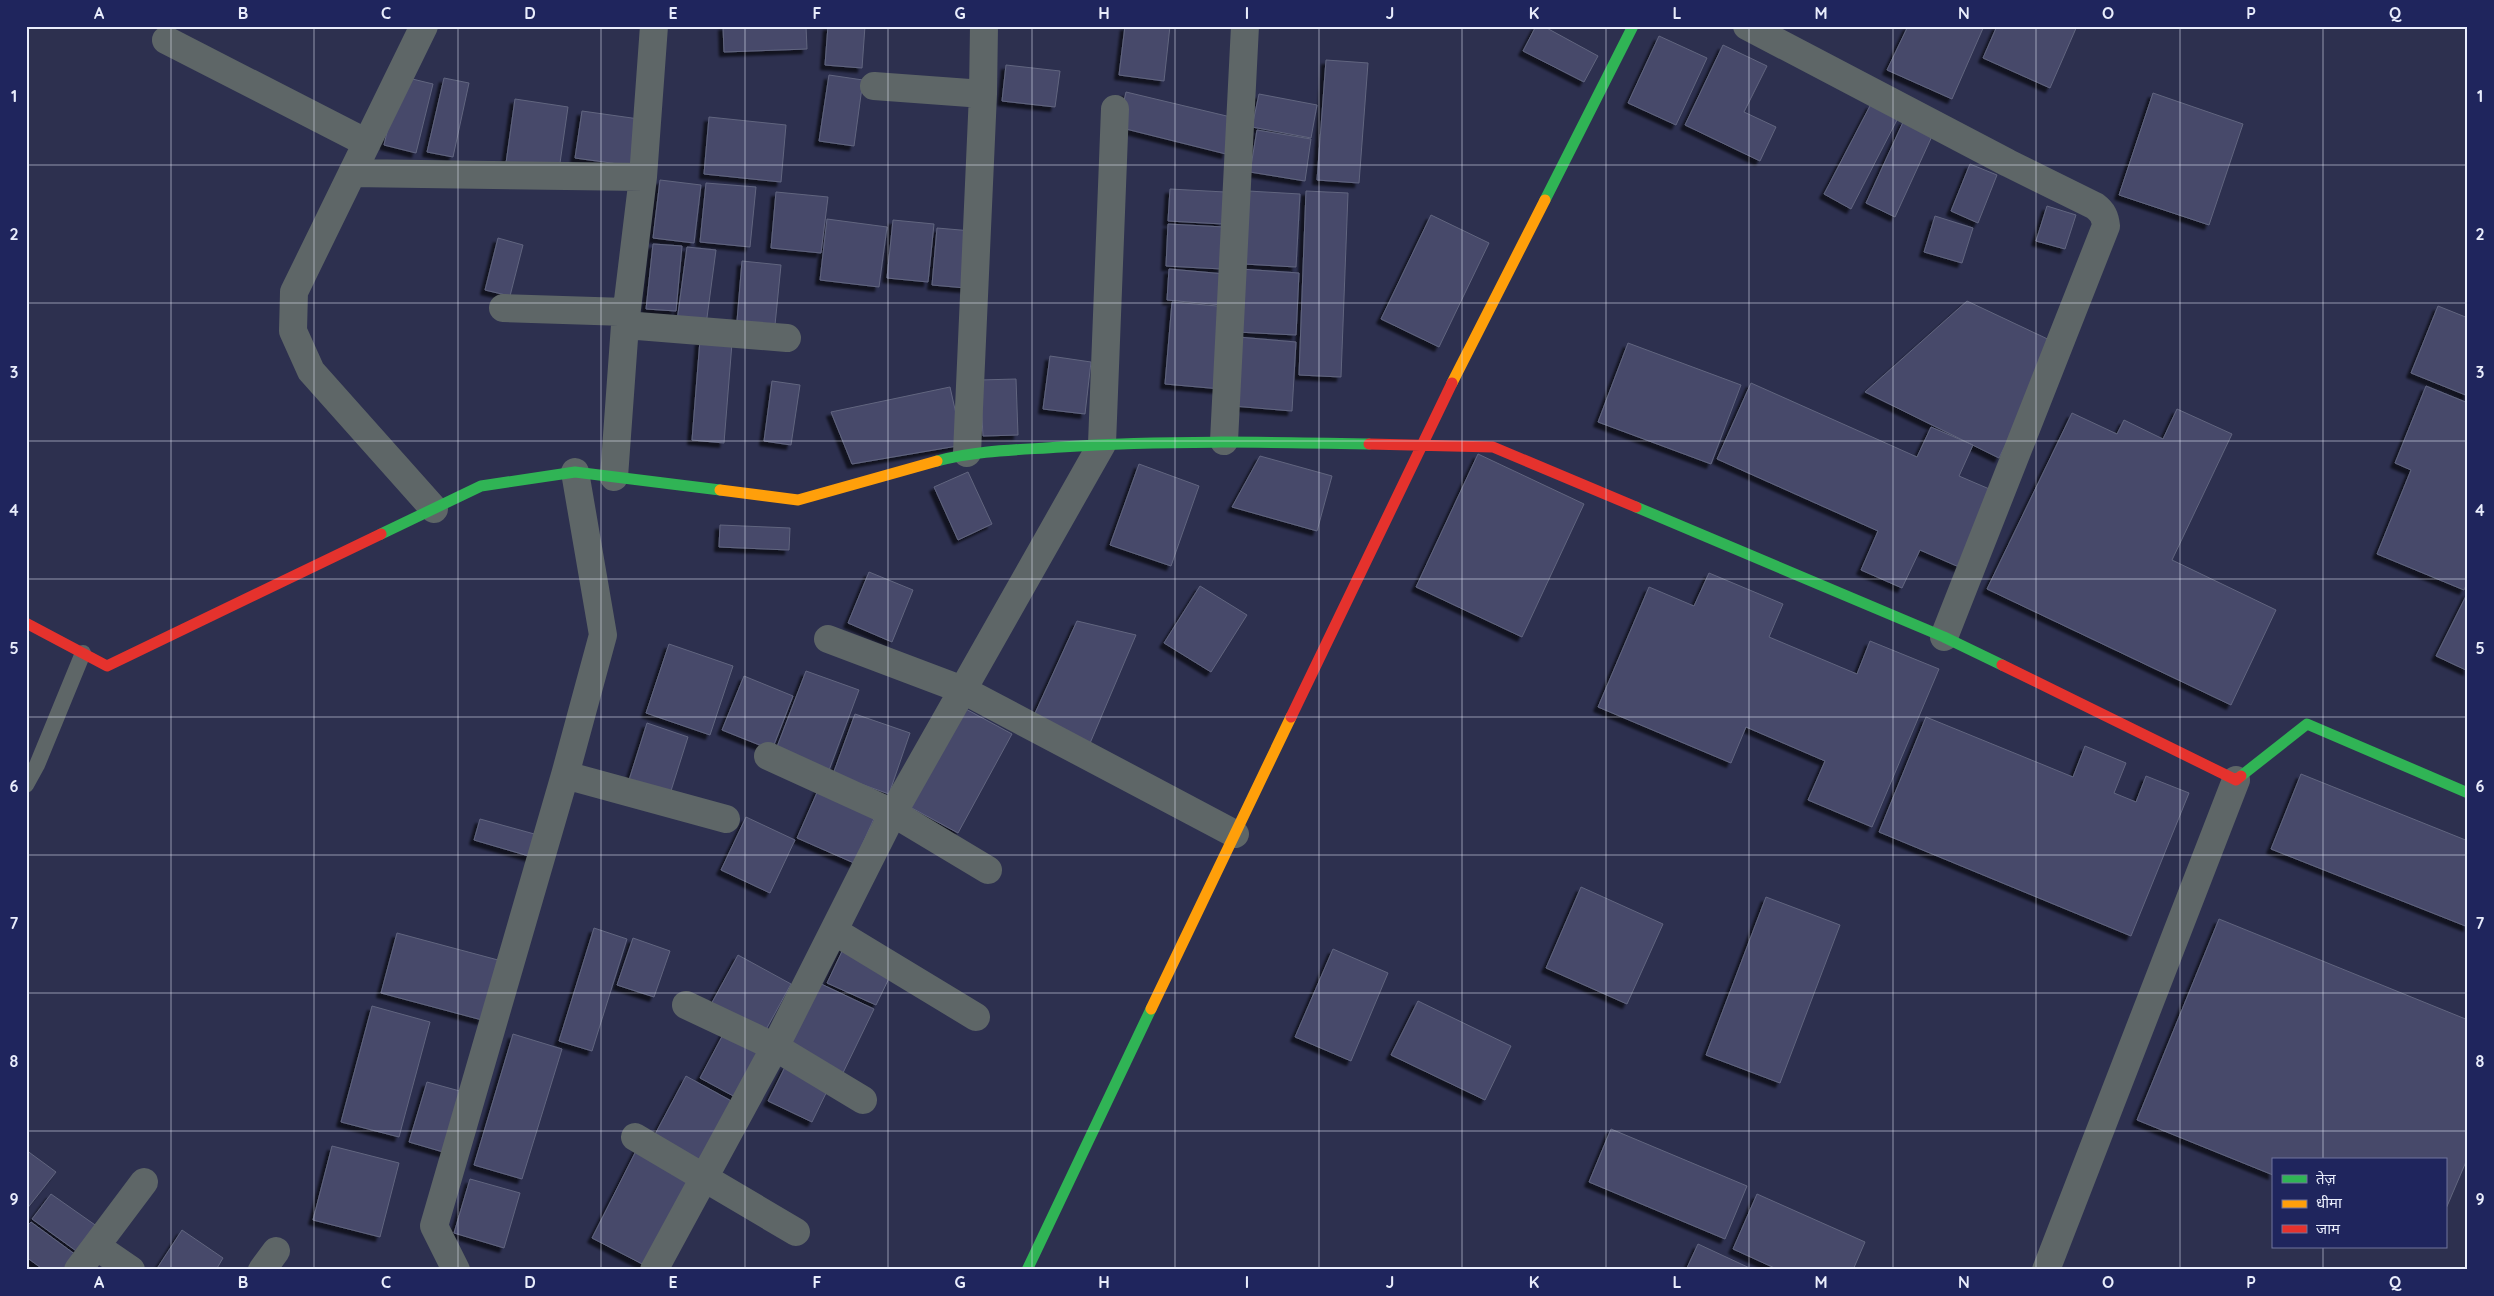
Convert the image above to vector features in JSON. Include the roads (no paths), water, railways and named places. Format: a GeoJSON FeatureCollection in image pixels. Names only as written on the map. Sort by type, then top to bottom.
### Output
{"type":"FeatureCollection","features":[{"type":"Feature","properties":{"kind":"street"},"geometry":{"type":"LineString","coordinates":[[614,477],[626,318],[643,177],[654,26]]}},
{"type":"Feature","properties":{"kind":"street"},"geometry":{"type":"LineString","coordinates":[[967,453],[984,94],[984,26]]}},
{"type":"Feature","properties":{"kind":"street"},"geometry":{"type":"LineString","coordinates":[[1224,441],[1245,26]]}},
{"type":"Feature","properties":{"kind":"street"},"geometry":{"type":"LineString","coordinates":[[1027,1270],[1420,446],[1633,26]]}},
{"type":"Feature","properties":{"kind":"street"},"geometry":{"type":"LineString","coordinates":[[1747,26],[2008,163],[2095,206],[2102,211],[2106,219],[2106,226],[1944,638]]}},
{"type":"Feature","properties":{"kind":"street"},"geometry":{"type":"LineString","coordinates":[[418,29],[367,143],[294,292],[293,331],[311,371],[434,509]]}},
{"type":"Feature","properties":{"kind":"street"},"geometry":{"type":"LineString","coordinates":[[166,40],[367,143]]}},
{"type":"Feature","properties":{"kind":"street"},"geometry":{"type":"LineString","coordinates":[[874,86],[984,94]]}},
{"type":"Feature","properties":{"kind":"street"},"geometry":{"type":"LineString","coordinates":[[654,1270],[775,1047],[894,813],[1102,444],[1115,109]]}},
{"type":"Feature","properties":{"kind":"street"},"geometry":{"type":"LineString","coordinates":[[352,173],[643,177]]}},
{"type":"Feature","properties":{"kind":"street"},"geometry":{"type":"LineString","coordinates":[[503,308],[626,318],[787,338]]}},
{"type":"Feature","properties":{"kind":"street"},"geometry":{"type":"LineString","coordinates":[[26,623],[107,666],[481,486],[575,472],[798,500],[967,453],[1102,444],[1224,441],[1493,447],[1944,638],[2236,780]]}},
{"type":"Feature","properties":{"kind":"street"},"geometry":{"type":"LineString","coordinates":[[456,1270],[434,1226],[604,634],[575,472]]}},
{"type":"Feature","properties":{"kind":"street"},"geometry":{"type":"LineString","coordinates":[[828,639],[963,690],[1235,834]]}},
{"type":"Feature","properties":{"kind":"street"},"geometry":{"type":"LineString","coordinates":[[2046,1270],[2236,780],[2308,724],[2468,792]]}},
{"type":"Feature","properties":{"kind":"street"},"geometry":{"type":"LineString","coordinates":[[768,756],[894,813],[988,870]]}},
{"type":"Feature","properties":{"kind":"street"},"geometry":{"type":"LineString","coordinates":[[565,775],[726,819]]}},
{"type":"Feature","properties":{"kind":"street"},"geometry":{"type":"LineString","coordinates":[[834,931],[976,1017]]}},
{"type":"Feature","properties":{"kind":"street"},"geometry":{"type":"LineString","coordinates":[[686,1005],[775,1047],[863,1100]]}},
{"type":"Feature","properties":{"kind":"street"},"geometry":{"type":"LineString","coordinates":[[635,1137],[796,1232]]}},
{"type":"Feature","properties":{"kind":"street"},"geometry":{"type":"LineString","coordinates":[[78,1270],[144,1182]]}},
{"type":"Feature","properties":{"kind":"street"},"geometry":{"type":"LineString","coordinates":[[96,1246],[132,1270]]}},
{"type":"Feature","properties":{"kind":"lane"},"geometry":{"type":"LineString","coordinates":[[26,785],[37,765],[83,653]]}}]}
